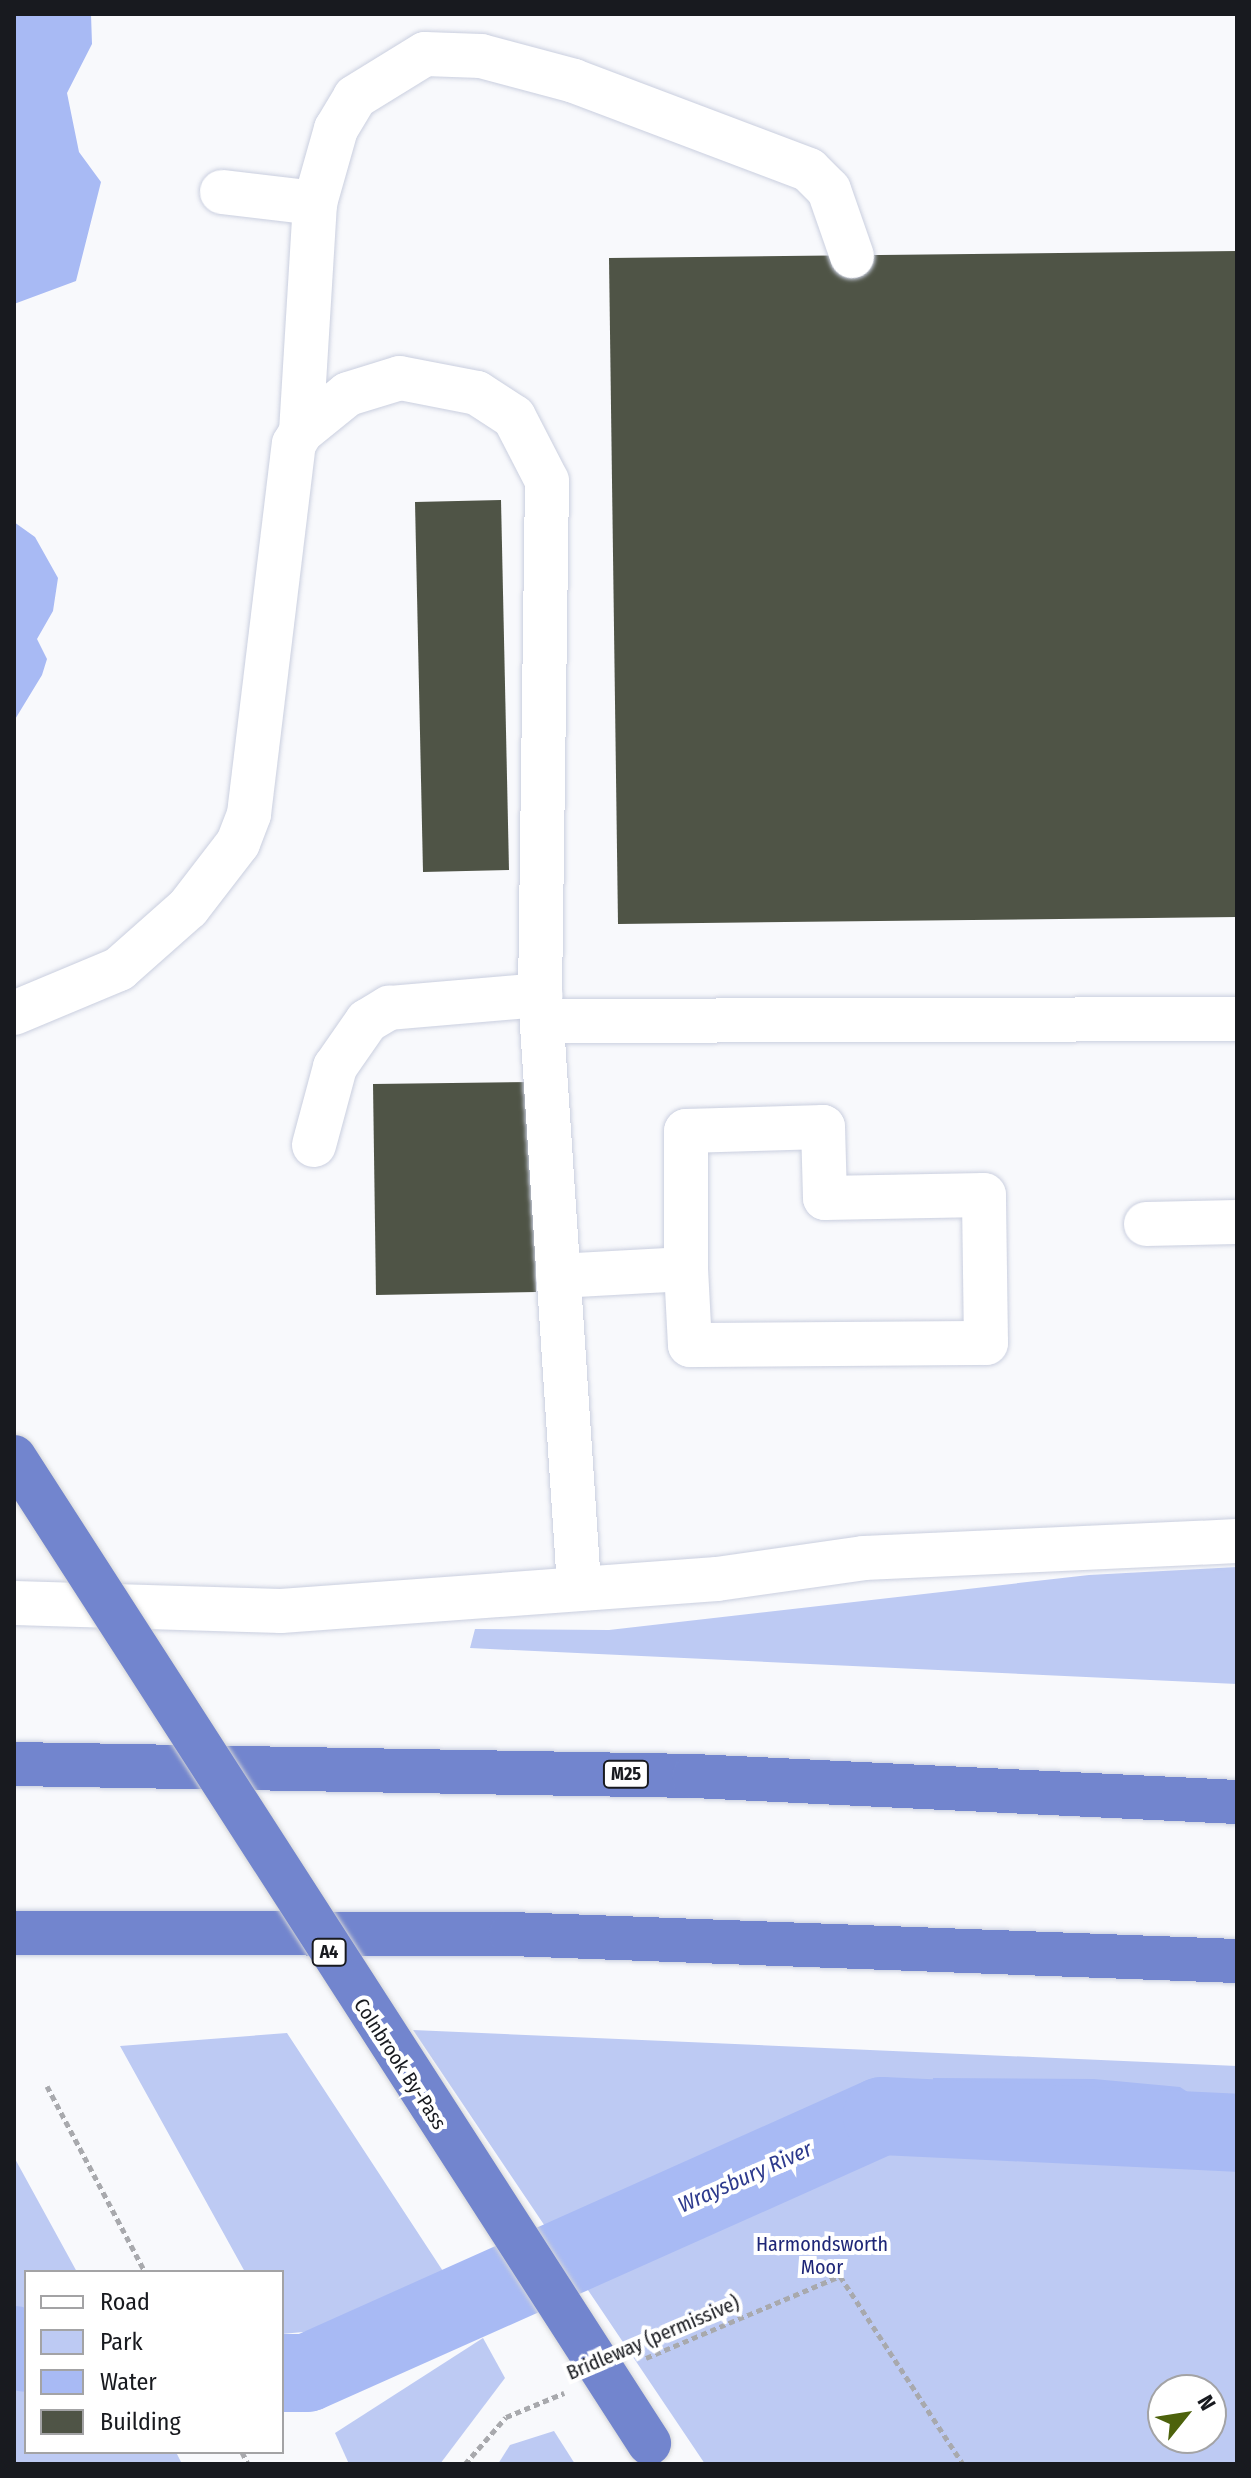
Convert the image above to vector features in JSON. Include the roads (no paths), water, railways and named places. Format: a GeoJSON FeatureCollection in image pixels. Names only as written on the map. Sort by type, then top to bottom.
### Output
{"type":"FeatureCollection","features":[{"type":"Feature","properties":{"kind":"highway","name":"Colnbrook By-Pass"},"geometry":{"type":"LineString","coordinates":[[14,1457],[656,2454]]}},
{"type":"Feature","properties":{"kind":"highway","name":"M25"},"geometry":{"type":"LineString","coordinates":[[14,1764],[694,1776],[1237,1802]]}},
{"type":"Feature","properties":{"kind":"highway"},"geometry":{"type":"LineString","coordinates":[[14,1933],[511,1934],[1237,1961]]}},
{"type":"Feature","properties":{"kind":"street"},"geometry":{"type":"LineString","coordinates":[[301,432],[315,203],[336,129],[355,97],[400,65],[450,51],[574,81],[809,170],[829,190],[852,256]]}},
{"type":"Feature","properties":{"kind":"street"},"geometry":{"type":"LineString","coordinates":[[222,192],[315,203]]}},
{"type":"Feature","properties":{"kind":"street"},"geometry":{"type":"LineString","coordinates":[[14,1013],[119,969],[188,908],[238,843],[249,814],[294,444],[301,432],[348,394],[400,378],[477,393],[514,417],[533,446],[547,481],[541,1008],[579,1586]]}},
{"type":"Feature","properties":{"kind":"street"},"geometry":{"type":"LineString","coordinates":[[314,1145],[335,1067],[367,1021],[389,1008],[1237,1019]]}},
{"type":"Feature","properties":{"kind":"street"},"geometry":{"type":"LineString","coordinates":[[823,1127],[825,1198],[984,1195],[986,1343],[690,1345],[686,1269],[686,1131],[823,1127]]}},
{"type":"Feature","properties":{"kind":"street"},"geometry":{"type":"LineString","coordinates":[[1146,1224],[1237,1222]]}},
{"type":"Feature","properties":{"kind":"street"},"geometry":{"type":"LineString","coordinates":[[558,1276],[686,1269]]}},
{"type":"Feature","properties":{"kind":"street"},"geometry":{"type":"LineString","coordinates":[[14,1603],[281,1611],[579,1586],[717,1579],[864,1558],[1237,1541]]}},
{"type":"Feature","properties":{"kind":"water"},"geometry":{"type":"Polygon","coordinates":[[[14,14],[91,14],[92,44],[67,93],[79,152],[101,182],[76,281],[14,304],[14,14]]]}},
{"type":"Feature","properties":{"kind":"water"},"geometry":{"type":"Polygon","coordinates":[[[14,522],[35,537],[58,578],[53,611],[37,639],[47,659],[42,675],[14,721],[14,522]]]}},
{"type":"Feature","properties":{"kind":"water"},"geometry":{"type":"Polygon","coordinates":[[[933,2078],[1094,2079],[1180,2087],[1206,2104],[1237,2100],[1237,2165],[933,2143],[933,2078]]]}},
{"type":"Feature","properties":{"kind":"waterway","name":"Wraysbury River"},"geometry":{"type":"LineString","coordinates":[[284,2373],[307,2373],[882,2116],[1237,2133]]}},
{"type":"Feature","properties":{"kind":"waterway","name":"Wraysbury River"},"geometry":{"type":"LineString","coordinates":[[14,2345],[24,2352]]}},
{"type":"Feature","properties":{"kind":"park label","name":"Harmondsworth Moor"},"geometry":{"type":"Point","coordinates":[822,2256]}}]}
